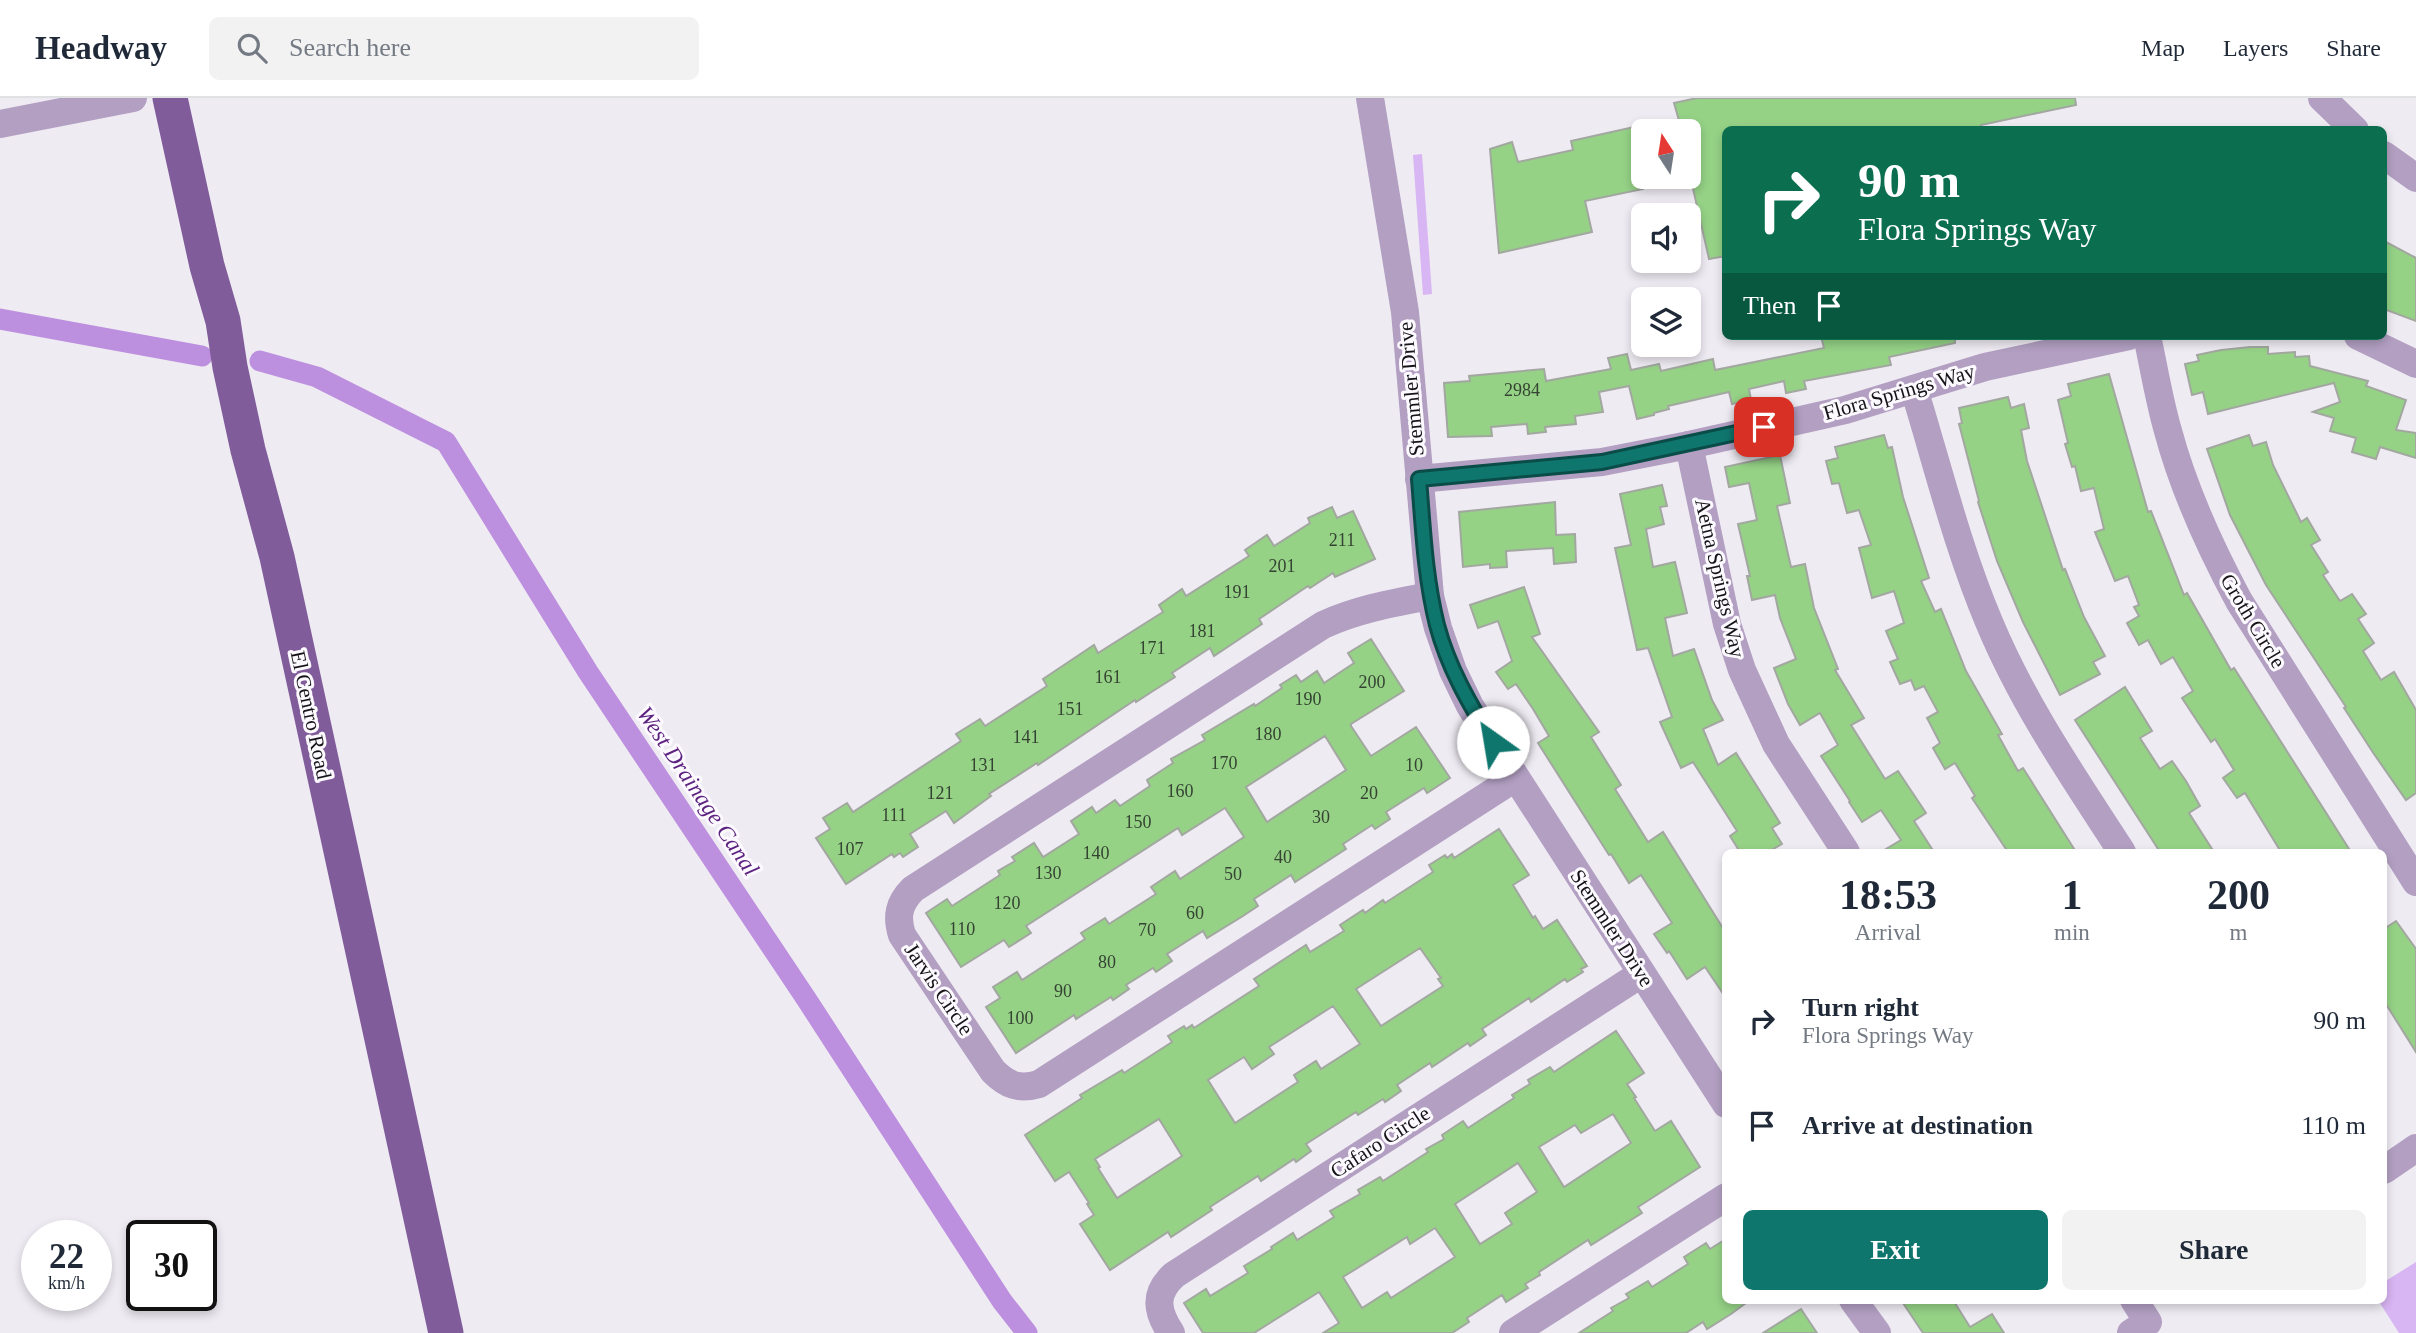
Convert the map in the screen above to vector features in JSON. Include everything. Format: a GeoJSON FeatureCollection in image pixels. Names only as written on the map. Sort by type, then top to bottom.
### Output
{"type":"FeatureCollection","features":[{"type":"Feature","properties":{"kind":"main road","name":"El Centro Road"},"geometry":{"type":"LineString","coordinates":[[170,98],[207,266],[223,321],[246,438],[280,570],[446,1333]]}},
{"type":"Feature","properties":{"kind":"street"},"geometry":{"type":"LineString","coordinates":[[0,124],[134,98]]}},
{"type":"Feature","properties":{"kind":"street","name":"Stemmler Drive"},"geometry":{"type":"LineString","coordinates":[[1370,98],[1405,312],[1430,596],[1453,671],[1470,706],[1515,778],[1722,1098]]}},
{"type":"Feature","properties":{"kind":"street"},"geometry":{"type":"LineString","coordinates":[[2322,98],[2351,126]]}},
{"type":"Feature","properties":{"kind":"street"},"geometry":{"type":"LineString","coordinates":[[2387,157],[2416,178]]}},
{"type":"Feature","properties":{"kind":"street","name":"Flora Springs Way"},"geometry":{"type":"LineString","coordinates":[[1419,479],[1602,462],[1689,445],[1845,410],[1985,367],[2110,340]]}},
{"type":"Feature","properties":{"kind":"street","name":"Groth Circle"},"geometry":{"type":"LineString","coordinates":[[2148,340],[2168,432],[2186,490],[2216,558],[2239,601],[2416,882]]}},
{"type":"Feature","properties":{"kind":"street"},"geometry":{"type":"LineString","coordinates":[[2366,340],[2416,364]]}},
{"type":"Feature","properties":{"kind":"street"},"geometry":{"type":"LineString","coordinates":[[1914,388],[1965,563],[1990,624],[2018,683],[2120,849]]}},
{"type":"Feature","properties":{"kind":"street","name":"Aetna Springs Way"},"geometry":{"type":"LineString","coordinates":[[1689,445],[1727,624],[1742,670],[1776,744],[1844,849]]}},
{"type":"Feature","properties":{"kind":"street","name":"Jarvis Circle"},"geometry":{"type":"LineString","coordinates":[[1430,596],[1380,605],[1348,614],[1323,625],[913,889],[900,910],[898,923],[902,934],[993,1071],[1004,1082],[1028,1087],[1039,1084],[1515,778]]}},
{"type":"Feature","properties":{"kind":"street","name":"Cafaro Circle"},"geometry":{"type":"LineString","coordinates":[[1171,1333],[1161,1319],[1159,1298],[1161,1291],[1174,1275],[1642,974]]}},
{"type":"Feature","properties":{"kind":"street"},"geometry":{"type":"LineString","coordinates":[[2387,1168],[2416,1148]]}},
{"type":"Feature","properties":{"kind":"street"},"geometry":{"type":"LineString","coordinates":[[1514,1333],[1722,1200]]}},
{"type":"Feature","properties":{"kind":"street"},"geometry":{"type":"LineString","coordinates":[[1856,1304],[1877,1333]]}},
{"type":"Feature","properties":{"kind":"street"},"geometry":{"type":"LineString","coordinates":[[2131,1333],[2148,1322],[2137,1304]]}},
{"type":"Feature","properties":{"kind":"shaded area"},"geometry":{"type":"Polygon","coordinates":[[[1422,154],[1432,294],[1423,295],[1413,155],[1422,154]]]}},
{"type":"Feature","properties":{"kind":"shaded area"},"geometry":{"type":"Polygon","coordinates":[[[2416,1262],[2416,1333],[2399,1333],[2381,1304],[2387,1304],[2387,1280],[2416,1262]]]}},
{"type":"Feature","properties":{"kind":"building"},"geometry":{"type":"Polygon","coordinates":[[[1697,98],[2075,98],[2076,105],[1981,126],[1722,126],[1722,257],[1709,259],[1701,224],[1701,203],[1696,203],[1693,189],[1701,189],[1701,119],[1679,119],[1674,103],[1697,98]]]}},
{"type":"Feature","properties":{"kind":"building"},"geometry":{"type":"Polygon","coordinates":[[[1631,128],[1631,189],[1643,189],[1585,201],[1592,232],[1499,253],[1490,149],[1512,142],[1518,162],[1573,150],[1571,141],[1631,128]]]}},
{"type":"Feature","properties":{"kind":"building"},"geometry":{"type":"Polygon","coordinates":[[[2387,243],[2416,258],[2416,321],[2387,310],[2387,243]]]}},
{"type":"Feature","properties":{"kind":"building"},"geometry":{"type":"Polygon","coordinates":[[[1822,340],[1955,340],[1955,343],[1889,357],[1891,365],[1804,381],[1806,389],[1786,393],[1784,381],[1749,389],[1751,400],[1732,404],[1729,392],[1668,406],[1669,409],[1637,419],[1629,386],[1599,392],[1603,412],[1575,416],[1576,424],[1545,427],[1546,432],[1528,434],[1527,424],[1491,427],[1492,436],[1448,437],[1444,383],[1470,381],[1469,376],[1544,369],[1546,381],[1611,369],[1608,358],[1627,354],[1631,370],[1659,364],[1661,371],[1713,359],[1715,370],[1824,348],[1822,340]]]}},
{"type":"Feature","properties":{"kind":"building"},"geometry":{"type":"Polygon","coordinates":[[[2268,347],[2268,354],[2295,352],[2295,357],[2309,356],[2310,366],[2368,381],[2366,386],[2406,400],[2396,430],[2416,433],[2416,458],[2380,447],[2376,459],[2352,452],[2356,438],[2330,431],[2334,418],[2313,412],[2340,402],[2334,383],[2208,414],[2203,392],[2192,395],[2185,364],[2199,361],[2197,355],[2268,347]]]}},
{"type":"Feature","properties":{"kind":"building"},"geometry":{"type":"Polygon","coordinates":[[[2109,374],[2148,512],[2151,511],[2184,595],[2187,593],[2231,670],[2234,668],[2349,849],[2279,849],[2245,793],[2237,798],[2223,778],[2234,770],[2215,739],[2211,742],[2182,698],[2193,691],[2173,657],[2161,664],[2148,640],[2139,645],[2127,623],[2139,616],[2134,607],[2139,605],[2128,576],[2115,581],[2095,532],[2104,529],[2094,488],[2081,491],[2075,466],[2072,467],[2065,444],[2068,443],[2058,400],[2071,396],[2068,384],[2109,374]]]}},
{"type":"Feature","properties":{"kind":"building"},"geometry":{"type":"Polygon","coordinates":[[[2008,397],[2011,408],[2024,404],[2029,428],[2021,430],[2027,461],[2063,570],[2065,569],[2084,617],[2105,656],[2093,662],[2100,674],[2060,695],[2023,622],[1997,561],[1978,502],[1959,424],[1962,423],[1959,408],[2008,397]]]}},
{"type":"Feature","properties":{"kind":"building"},"geometry":{"type":"Polygon","coordinates":[[[1884,435],[1888,448],[1892,447],[1903,497],[1929,578],[1921,581],[1935,612],[1941,609],[1966,671],[2002,734],[1998,735],[2018,771],[2023,768],[2074,849],[2006,849],[1972,798],[1975,796],[1955,763],[1945,769],[1933,748],[1940,743],[1927,718],[1938,712],[1924,686],[1915,690],[1911,680],[1900,684],[1890,662],[1898,659],[1886,631],[1904,623],[1894,591],[1872,598],[1859,548],[1871,545],[1859,510],[1847,513],[1839,483],[1832,484],[1826,461],[1838,458],[1835,447],[1884,435]]]}},
{"type":"Feature","properties":{"kind":"building"},"geometry":{"type":"Polygon","coordinates":[[[2249,435],[2253,446],[2266,442],[2273,465],[2301,522],[2307,518],[2320,540],[2311,545],[2328,572],[2323,575],[2340,601],[2352,594],[2366,614],[2358,619],[2374,643],[2363,651],[2381,680],[2394,672],[2416,710],[2416,793],[2406,800],[2266,585],[2230,515],[2207,449],[2249,435]]]}},
{"type":"Feature","properties":{"kind":"building"},"geometry":{"type":"Polygon","coordinates":[[[1780,455],[1790,503],[1777,506],[1791,567],[1805,564],[1814,608],[1838,669],[1835,670],[1864,718],[1851,725],[1885,779],[1898,771],[1926,813],[1914,821],[1932,849],[1886,849],[1901,840],[1881,810],[1862,822],[1821,756],[1838,745],[1820,713],[1800,725],[1788,704],[1774,668],[1796,659],[1780,618],[1775,595],[1752,600],[1747,576],[1750,576],[1738,524],[1757,520],[1749,483],[1729,487],[1725,467],[1780,455]]]}},
{"type":"Feature","properties":{"kind":"building"},"geometry":{"type":"Polygon","coordinates":[[[1662,485],[1667,506],[1660,507],[1664,524],[1646,529],[1653,567],[1675,562],[1687,613],[1665,618],[1673,656],[1694,649],[1712,700],[1723,720],[1703,729],[1718,765],[1736,753],[1780,823],[1772,828],[1782,844],[1773,849],[1738,849],[1730,836],[1737,831],[1693,762],[1681,768],[1660,722],[1672,717],[1648,648],[1637,650],[1615,548],[1631,545],[1620,494],[1662,485]]]}},
{"type":"Feature","properties":{"kind":"building"},"geometry":{"type":"Polygon","coordinates":[[[1555,502],[1556,535],[1575,534],[1576,562],[1554,564],[1553,548],[1506,551],[1507,567],[1490,568],[1490,564],[1463,567],[1459,512],[1555,502]]]}},
{"type":"Feature","properties":{"kind":"building"},"geometry":{"type":"Polygon","coordinates":[[[1332,507],[1337,518],[1353,511],[1375,559],[1335,577],[1333,573],[1310,588],[1308,586],[1259,619],[1262,624],[1214,656],[1210,648],[1172,673],[1175,677],[989,794],[991,796],[954,823],[946,811],[910,834],[918,847],[903,857],[900,853],[894,857],[892,854],[846,884],[816,838],[830,829],[823,818],[847,803],[853,812],[961,741],[956,734],[980,719],[985,726],[1047,686],[1043,679],[1094,645],[1098,653],[1163,612],[1159,605],[1182,589],[1186,596],[1249,556],[1245,550],[1267,535],[1274,546],[1310,523],[1308,518],[1332,507]]]}},
{"type":"Feature","properties":{"kind":"building"},"geometry":{"type":"Polygon","coordinates":[[[1524,587],[1540,634],[1532,637],[1599,732],[1591,737],[1621,785],[1615,789],[1648,842],[1663,832],[1722,927],[1722,992],[1705,967],[1687,979],[1654,934],[1672,923],[1641,875],[1629,883],[1611,854],[1609,855],[1538,743],[1549,736],[1533,709],[1516,684],[1508,689],[1496,672],[1512,661],[1498,621],[1478,628],[1470,605],[1524,587]]]}},
{"type":"Feature","properties":{"kind":"building"},"geometry":{"type":"Polygon","coordinates":[[[1371,639],[1404,691],[1351,724],[1371,756],[1416,727],[1450,778],[1427,793],[1424,788],[1386,812],[1390,819],[1375,829],[1372,825],[1343,844],[1346,849],[1295,882],[1291,875],[1254,899],[1258,906],[1243,916],[1207,938],[1203,931],[1167,954],[1172,961],[1156,972],[1153,968],[1126,985],[1129,989],[1113,1000],[1111,997],[1076,1019],[1074,1015],[1016,1053],[986,1007],[1000,998],[993,987],[1017,972],[1022,980],[1085,939],[1081,933],[1105,918],[1109,924],[1156,894],[1151,887],[1175,871],[1180,879],[1244,837],[1225,808],[1182,835],[1178,828],[1026,926],[1031,933],[1009,947],[1004,940],[961,967],[926,913],[947,899],[952,906],[1000,875],[998,871],[1015,861],[1012,857],[1034,843],[1043,857],[1079,834],[1071,821],[1092,807],[1096,813],[1115,800],[1120,806],[1150,786],[1147,780],[1173,763],[1171,759],[1205,740],[1202,735],[1254,704],[1255,706],[1296,675],[1301,682],[1317,671],[1324,683],[1354,663],[1348,653],[1371,639]],[[1325,736],[1246,787],[1267,822],[1346,770],[1325,736]]]}},
{"type":"Feature","properties":{"kind":"building"},"geometry":{"type":"Polygon","coordinates":[[[2125,687],[2152,731],[2140,738],[2160,769],[2172,761],[2186,781],[2200,806],[2189,813],[2212,849],[2158,849],[2075,720],[2125,687]]]}},
{"type":"Feature","properties":{"kind":"building"},"geometry":{"type":"Polygon","coordinates":[[[1499,829],[1529,875],[1513,885],[1543,929],[1557,920],[1587,966],[1581,969],[1583,972],[1567,982],[1565,979],[1531,1002],[1529,998],[1482,1029],[1486,1035],[1470,1046],[1468,1043],[1432,1067],[1430,1063],[1397,1085],[1401,1091],[1385,1102],[1383,1099],[1358,1115],[1356,1112],[1306,1144],[1311,1151],[1296,1162],[1294,1159],[1261,1181],[1258,1176],[1210,1207],[1212,1210],[1171,1237],[1168,1232],[1110,1270],[1080,1224],[1094,1215],[1087,1204],[1089,1203],[1069,1172],[1055,1181],[1025,1135],[1082,1098],[1080,1095],[1122,1070],[1124,1073],[1172,1042],[1168,1036],[1184,1026],[1186,1029],[1192,1025],[1194,1028],[1259,986],[1254,979],[1306,945],[1310,952],[1344,931],[1340,925],[1363,910],[1365,913],[1383,900],[1385,903],[1433,872],[1429,865],[1445,855],[1447,858],[1452,854],[1454,858],[1499,829]],[[1420,948],[1356,989],[1381,1026],[1443,986],[1438,979],[1441,978],[1420,948]],[[1333,1006],[1269,1047],[1274,1054],[1252,1069],[1244,1057],[1208,1080],[1235,1123],[1298,1082],[1294,1075],[1316,1061],[1321,1069],[1360,1044],[1333,1006]],[[1159,1119],[1095,1159],[1117,1198],[1182,1156],[1159,1119]]]}},
{"type":"Feature","properties":{"kind":"building"},"geometry":{"type":"Polygon","coordinates":[[[2396,921],[2416,949],[2416,1052],[2387,1006],[2387,927],[2396,921]]]}},
{"type":"Feature","properties":{"kind":"building"},"geometry":{"type":"Polygon","coordinates":[[[1616,1031],[1644,1073],[1627,1084],[1636,1097],[1634,1098],[1655,1131],[1671,1121],[1700,1167],[1638,1207],[1642,1213],[1591,1245],[1588,1240],[1539,1272],[1540,1275],[1525,1284],[1528,1288],[1506,1302],[1502,1295],[1467,1318],[1469,1322],[1452,1333],[1323,1333],[1339,1323],[1319,1292],[1254,1333],[1203,1333],[1184,1303],[1206,1289],[1210,1296],[1248,1273],[1244,1266],[1272,1249],[1271,1247],[1293,1233],[1297,1240],[1334,1217],[1330,1211],[1360,1194],[1358,1190],[1380,1177],[1383,1181],[1428,1152],[1426,1149],[1444,1139],[1442,1135],[1463,1121],[1468,1128],[1514,1098],[1512,1095],[1530,1084],[1528,1080],[1550,1067],[1554,1072],[1616,1031]],[[1613,1114],[1581,1133],[1575,1125],[1539,1147],[1564,1187],[1631,1143],[1613,1114]],[[1518,1163],[1455,1204],[1480,1244],[1512,1224],[1505,1213],[1537,1192],[1518,1163]],[[1435,1228],[1410,1244],[1407,1237],[1343,1277],[1362,1308],[1387,1292],[1391,1298],[1455,1257],[1435,1228]]]}},
{"type":"Feature","properties":{"kind":"building"},"geometry":{"type":"Polygon","coordinates":[[[1722,1242],[1722,1304],[1745,1304],[1731,1314],[1707,1329],[1703,1322],[1686,1333],[1579,1333],[1613,1311],[1611,1308],[1629,1298],[1626,1294],[1648,1281],[1652,1287],[1688,1264],[1684,1257],[1706,1243],[1710,1249],[1722,1242]]]}},
{"type":"Feature","properties":{"kind":"building"},"geometry":{"type":"Polygon","coordinates":[[[1904,1304],[1956,1304],[1970,1327],[1992,1314],[2004,1333],[1923,1333],[1904,1304]]]}},
{"type":"Feature","properties":{"kind":"building"},"geometry":{"type":"Polygon","coordinates":[[[1801,1309],[1817,1333],[1763,1333],[1801,1309]]]}},
{"type":"Feature","properties":{"kind":"waterway","name":"West Drainage Canal"},"geometry":{"type":"LineString","coordinates":[[0,319],[202,356]]}},
{"type":"Feature","properties":{"kind":"waterway","name":"West Drainage Canal"},"geometry":{"type":"LineString","coordinates":[[260,361],[317,377],[446,442],[588,672],[807,1000],[1002,1301],[1027,1333]]}},
{"type":"Feature","properties":{"kind":"route"},"geometry":{"type":"LineString","coordinates":[[1493,742],[1461,688],[1438,628],[1430,596],[1425,557],[1419,479],[1602,462],[1764,427]]}}]}
